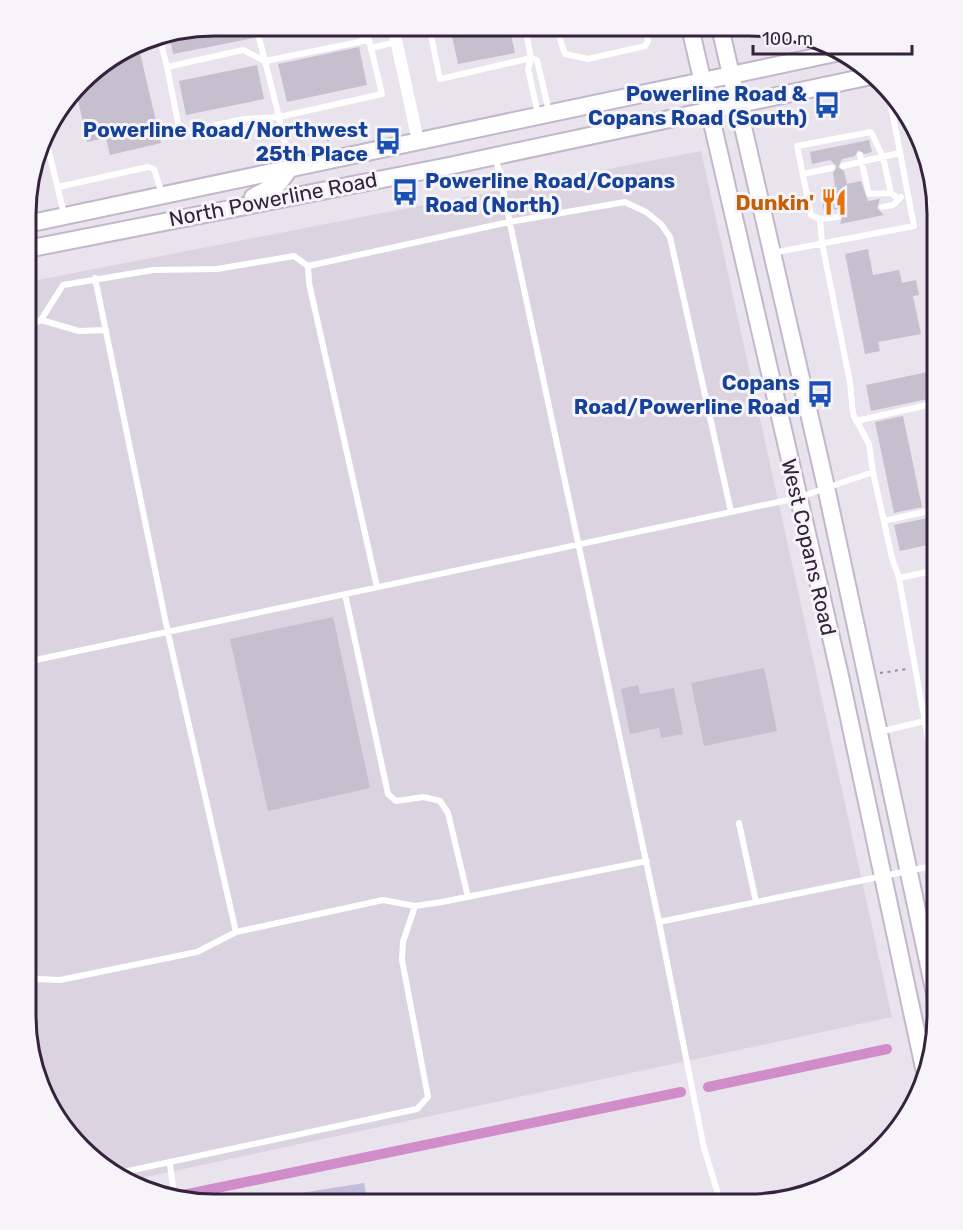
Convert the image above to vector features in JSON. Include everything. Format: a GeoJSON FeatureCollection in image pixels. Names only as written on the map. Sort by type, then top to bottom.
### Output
{"type":"FeatureCollection","features":[{"type":"Feature","properties":{"kind":"main road","name":"West Copans Road"},"geometry":{"type":"LineString","coordinates":[[692,36],[884,875],[922,1057]]}},
{"type":"Feature","properties":{"kind":"main road","name":"West Copans Road"},"geometry":{"type":"LineString","coordinates":[[722,36],[826,487],[927,957]]}},
{"type":"Feature","properties":{"kind":"main road","name":"North Powerline Road"},"geometry":{"type":"LineString","coordinates":[[36,222],[827,55]]}},
{"type":"Feature","properties":{"kind":"main road","name":"North Powerline Road"},"geometry":{"type":"LineString","coordinates":[[36,247],[496,155],[707,108],[737,104],[862,77]]}},
{"type":"Feature","properties":{"kind":"main road"},"geometry":{"type":"LineString","coordinates":[[236,206],[279,183],[290,168]]}},
{"type":"Feature","properties":{"kind":"street"},"geometry":{"type":"LineString","coordinates":[[395,36],[418,141]]}},
{"type":"Feature","properties":{"kind":"lane"},"geometry":{"type":"LineString","coordinates":[[259,36],[290,168]]}},
{"type":"Feature","properties":{"kind":"lane"},"geometry":{"type":"LineString","coordinates":[[362,36],[363,41]]}},
{"type":"Feature","properties":{"kind":"lane"},"geometry":{"type":"LineString","coordinates":[[431,36],[440,79],[531,58],[537,60],[543,114]]}},
{"type":"Feature","properties":{"kind":"lane"},"geometry":{"type":"LineString","coordinates":[[527,36],[531,58],[528,69],[543,114]]}},
{"type":"Feature","properties":{"kind":"lane"},"geometry":{"type":"LineString","coordinates":[[559,36],[565,54],[588,59],[645,46],[647,36]]}},
{"type":"Feature","properties":{"kind":"lane"},"geometry":{"type":"LineString","coordinates":[[161,44],[180,133],[244,119],[279,117],[382,94],[369,40],[265,61],[243,50],[167,67]]}},
{"type":"Feature","properties":{"kind":"lane"},"geometry":{"type":"LineString","coordinates":[[371,48],[396,42]]}},
{"type":"Feature","properties":{"kind":"lane"},"geometry":{"type":"LineString","coordinates":[[772,254],[914,226],[891,107]]}},
{"type":"Feature","properties":{"kind":"lane"},"geometry":{"type":"LineString","coordinates":[[838,217],[820,219],[811,215],[797,146],[832,140],[844,141],[871,132],[883,157],[891,192],[898,198]]}},
{"type":"Feature","properties":{"kind":"lane"},"geometry":{"type":"LineString","coordinates":[[832,140],[834,147]]}},
{"type":"Feature","properties":{"kind":"lane"},"geometry":{"type":"LineString","coordinates":[[817,142],[819,150]]}},
{"type":"Feature","properties":{"kind":"lane"},"geometry":{"type":"LineString","coordinates":[[48,149],[64,216]]}},
{"type":"Feature","properties":{"kind":"lane"},"geometry":{"type":"LineString","coordinates":[[846,163],[861,158],[883,157],[899,153]]}},
{"type":"Feature","properties":{"kind":"lane"},"geometry":{"type":"LineString","coordinates":[[496,155],[659,922],[704,1148],[718,1194]]}},
{"type":"Feature","properties":{"kind":"lane"},"geometry":{"type":"LineString","coordinates":[[861,158],[869,194],[891,192]]}},
{"type":"Feature","properties":{"kind":"lane"},"geometry":{"type":"LineString","coordinates":[[803,174],[822,166],[831,168]]}},
{"type":"Feature","properties":{"kind":"lane"},"geometry":{"type":"LineString","coordinates":[[58,187],[148,167],[154,169],[158,174],[162,195]]}},
{"type":"Feature","properties":{"kind":"lane"},"geometry":{"type":"LineString","coordinates":[[882,207],[893,205],[898,198],[908,196]]}},
{"type":"Feature","properties":{"kind":"lane"},"geometry":{"type":"LineString","coordinates":[[36,322],[40,320],[63,285],[95,278],[153,270],[217,269],[294,256],[308,266],[510,222],[625,202],[646,212],[661,224],[670,237],[731,512]]}},
{"type":"Feature","properties":{"kind":"lane"},"geometry":{"type":"LineString","coordinates":[[820,219],[822,243],[856,421],[868,444],[899,578],[927,741]]}},
{"type":"Feature","properties":{"kind":"lane"},"geometry":{"type":"LineString","coordinates":[[308,266],[309,283],[377,588]]}},
{"type":"Feature","properties":{"kind":"lane"},"geometry":{"type":"LineString","coordinates":[[95,278],[168,633],[236,932]]}},
{"type":"Feature","properties":{"kind":"lane"},"geometry":{"type":"LineString","coordinates":[[40,320],[79,331],[106,330]]}},
{"type":"Feature","properties":{"kind":"lane"},"geometry":{"type":"LineString","coordinates":[[856,421],[927,405]]}},
{"type":"Feature","properties":{"kind":"lane"},"geometry":{"type":"LineString","coordinates":[[36,660],[797,498],[873,472]]}},
{"type":"Feature","properties":{"kind":"lane"},"geometry":{"type":"LineString","coordinates":[[884,521],[927,511]]}},
{"type":"Feature","properties":{"kind":"lane"},"geometry":{"type":"LineString","coordinates":[[899,578],[927,572]]}},
{"type":"Feature","properties":{"kind":"lane"},"geometry":{"type":"LineString","coordinates":[[345,594],[388,794],[396,801],[424,797],[440,801],[448,813],[468,897]]}},
{"type":"Feature","properties":{"kind":"lane"},"geometry":{"type":"LineString","coordinates":[[879,732],[927,721]]}},
{"type":"Feature","properties":{"kind":"lane"},"geometry":{"type":"LineString","coordinates":[[739,823],[756,902]]}},
{"type":"Feature","properties":{"kind":"lane"},"geometry":{"type":"LineString","coordinates":[[37,979],[60,980],[197,952],[236,932],[383,900],[415,906],[646,861]]}},
{"type":"Feature","properties":{"kind":"lane"},"geometry":{"type":"LineString","coordinates":[[659,922],[927,867]]}},
{"type":"Feature","properties":{"kind":"lane"},"geometry":{"type":"LineString","coordinates":[[128,1172],[417,1109],[428,1097],[402,960],[403,942],[415,906]]}},
{"type":"Feature","properties":{"kind":"lane"},"geometry":{"type":"LineString","coordinates":[[170,1164],[173,1189]]}},
{"type":"Feature","properties":{"kind":"path"},"geometry":{"type":"LineString","coordinates":[[328,124],[328,148]]}},
{"type":"Feature","properties":{"kind":"path"},"geometry":{"type":"LineString","coordinates":[[880,673],[910,668]]}},
{"type":"Feature","properties":{"kind":"shaded area"},"geometry":{"type":"Polygon","coordinates":[[[701,151],[892,1017],[140,1178],[106,1157],[88,1142],[60,1105],[50,1084],[42,1062],[36,1016],[36,283],[38,280],[701,151]]]}},
{"type":"Feature","properties":{"kind":"shaded area"},"geometry":{"type":"Polygon","coordinates":[[[364,1183],[366,1194],[294,1194],[364,1183]]]}},
{"type":"Feature","properties":{"kind":"building"},"geometry":{"type":"Polygon","coordinates":[[[203,36],[254,36],[254,38],[173,54],[171,41],[179,39],[203,36]]]}},
{"type":"Feature","properties":{"kind":"building"},"geometry":{"type":"Polygon","coordinates":[[[452,36],[511,36],[515,53],[458,64],[452,36]]]}},
{"type":"Feature","properties":{"kind":"building"},"geometry":{"type":"Polygon","coordinates":[[[359,47],[367,85],[287,102],[278,64],[359,47]]]}},
{"type":"Feature","properties":{"kind":"building"},"geometry":{"type":"Polygon","coordinates":[[[140,53],[161,143],[110,155],[106,138],[87,142],[78,100],[106,73],[140,53]]]}},
{"type":"Feature","properties":{"kind":"building"},"geometry":{"type":"Polygon","coordinates":[[[257,65],[264,99],[186,115],[179,81],[257,65]]]}},
{"type":"Feature","properties":{"kind":"building"},"geometry":{"type":"Polygon","coordinates":[[[869,140],[872,152],[865,154],[858,150],[855,156],[842,159],[838,167],[844,171],[847,184],[861,181],[868,201],[880,199],[877,208],[884,215],[840,224],[843,214],[837,209],[824,211],[820,190],[835,186],[833,173],[837,166],[830,160],[812,164],[810,152],[869,140]]]}},
{"type":"Feature","properties":{"kind":"building"},"geometry":{"type":"Polygon","coordinates":[[[868,249],[873,275],[899,270],[902,283],[916,280],[919,295],[913,296],[921,334],[878,342],[880,351],[865,354],[845,254],[868,249]]]}},
{"type":"Feature","properties":{"kind":"building"},"geometry":{"type":"Polygon","coordinates":[[[927,372],[927,399],[871,411],[866,385],[927,372]]]}},
{"type":"Feature","properties":{"kind":"building"},"geometry":{"type":"Polygon","coordinates":[[[903,416],[922,507],[894,513],[875,422],[903,416]]]}},
{"type":"Feature","properties":{"kind":"building"},"geometry":{"type":"Polygon","coordinates":[[[927,518],[927,545],[900,551],[894,525],[927,518]]]}},
{"type":"Feature","properties":{"kind":"building"},"geometry":{"type":"Polygon","coordinates":[[[333,617],[370,788],[268,811],[230,639],[333,617]]]}},
{"type":"Feature","properties":{"kind":"building"},"geometry":{"type":"Polygon","coordinates":[[[764,668],[777,731],[704,746],[691,683],[764,668]]]}},
{"type":"Feature","properties":{"kind":"building"},"geometry":{"type":"Polygon","coordinates":[[[638,685],[640,694],[674,688],[683,734],[661,738],[659,728],[630,734],[621,689],[638,685]]]}},
{"type":"Feature","properties":{"kind":"waterway"},"geometry":{"type":"LineString","coordinates":[[708,1087],[887,1049]]}},
{"type":"Feature","properties":{"kind":"waterway"},"geometry":{"type":"LineString","coordinates":[[194,1193],[681,1092]]}},
{"type":"Feature","properties":{"kind":"place","name":"Powerline Road & Copans Road (South)"},"geometry":{"type":"Point","coordinates":[827,105]}},
{"type":"Feature","properties":{"kind":"place","name":"Powerline Road/Northwest 25th Place"},"geometry":{"type":"Point","coordinates":[388,141]}},
{"type":"Feature","properties":{"kind":"place","name":"Powerline Road/Copans Road (North)"},"geometry":{"type":"Point","coordinates":[405,192]}},
{"type":"Feature","properties":{"kind":"place","name":"Dunkin'"},"geometry":{"type":"Point","coordinates":[834,202]}},
{"type":"Feature","properties":{"kind":"place","name":"Copans Road/Powerline Road"},"geometry":{"type":"Point","coordinates":[820,394]}}]}
